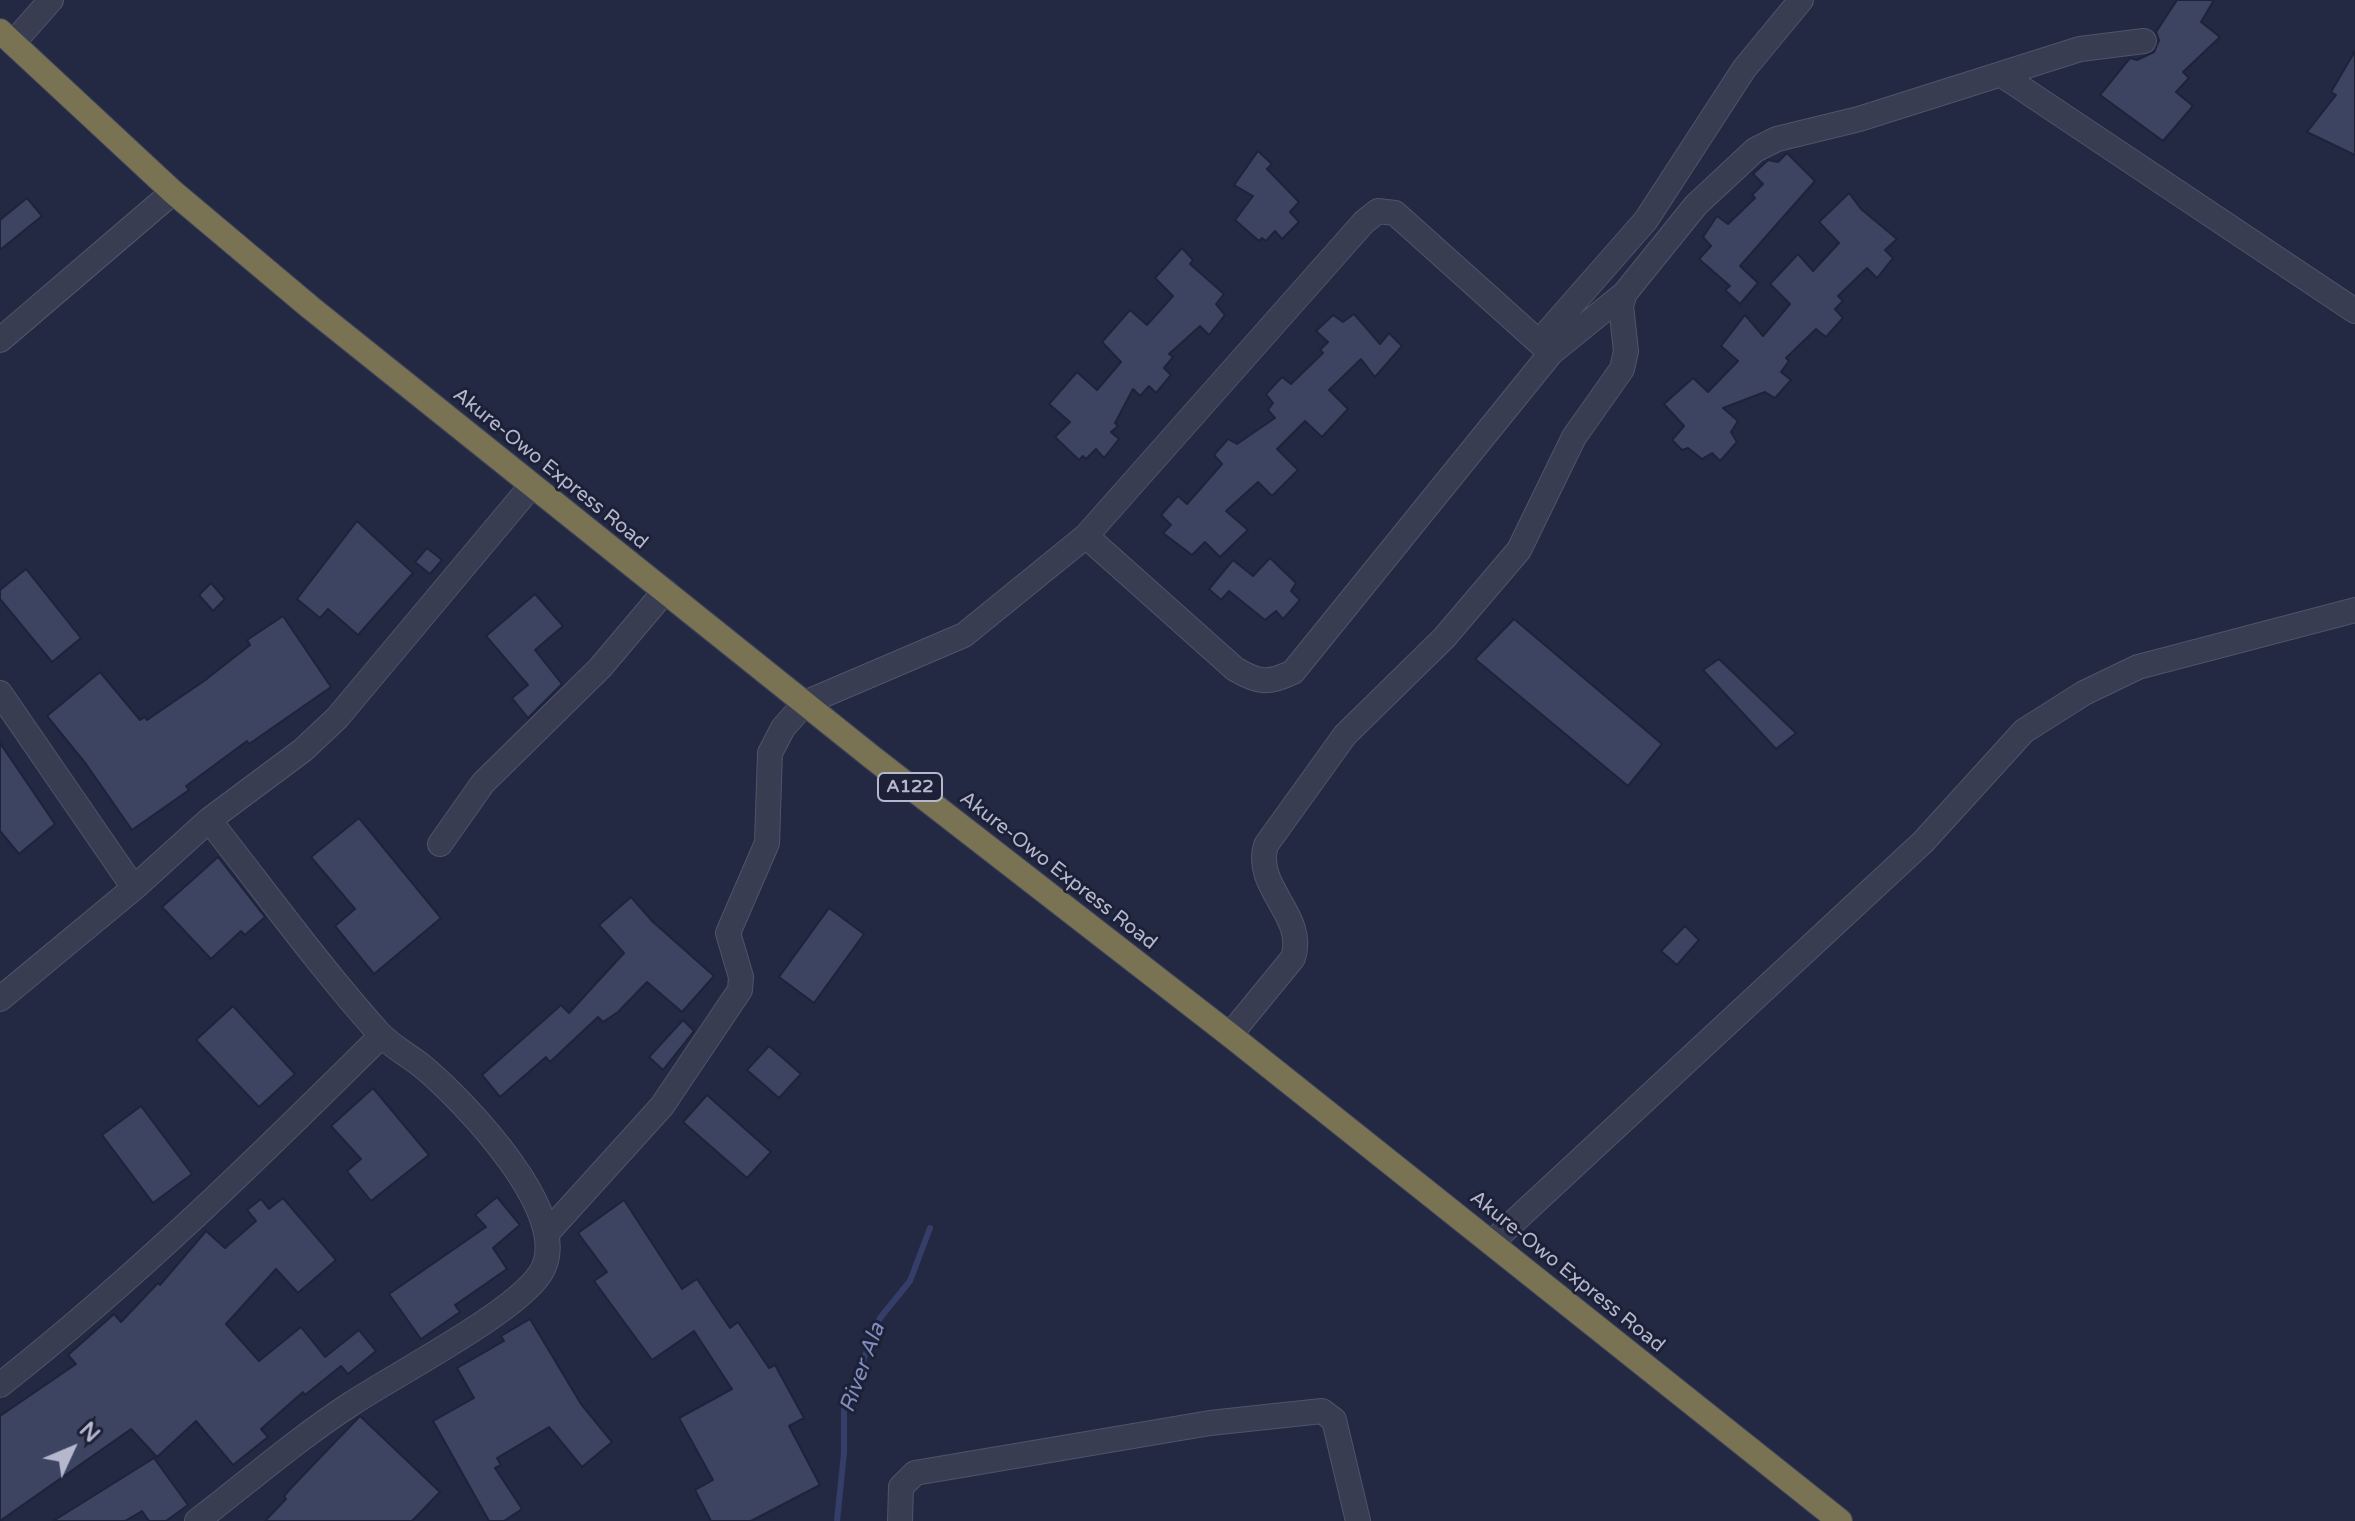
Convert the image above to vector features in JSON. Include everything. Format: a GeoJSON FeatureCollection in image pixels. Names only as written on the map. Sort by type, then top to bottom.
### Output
{"type":"FeatureCollection","features":[{"type":"Feature","properties":{"kind":"highway","name":"Akure-Owo Express Road"},"geometry":{"type":"LineString","coordinates":[[6,37],[173,192],[532,485],[1492,1242],[1840,1521]]}},
{"type":"Feature","properties":{"kind":"street"},"geometry":{"type":"LineString","coordinates":[[6,37],[51,0]]}},
{"type":"Feature","properties":{"kind":"street"},"geometry":{"type":"LineString","coordinates":[[1086,536],[1235,669],[1259,683],[1274,681],[1293,672],[1646,220],[1744,69],[1801,0]]}},
{"type":"Feature","properties":{"kind":"street"},"geometry":{"type":"LineString","coordinates":[[1545,347],[1625,293],[1696,205],[1755,150],[1777,139],[1859,119],[2080,49],[2144,41]]}},
{"type":"Feature","properties":{"kind":"street"},"geometry":{"type":"LineString","coordinates":[[2002,75],[2355,311]]}},
{"type":"Feature","properties":{"kind":"street"},"geometry":{"type":"LineString","coordinates":[[0,340],[173,192]]}},
{"type":"Feature","properties":{"kind":"street"},"geometry":{"type":"LineString","coordinates":[[548,1232],[662,1106],[740,990],[741,977],[728,933],[767,843],[770,753],[783,728],[805,703],[964,635],[1086,536],[1364,222],[1378,211],[1395,213],[1545,347]]}},
{"type":"Feature","properties":{"kind":"street"},"geometry":{"type":"LineString","coordinates":[[1230,1035],[1293,958],[1297,946],[1295,929],[1264,874],[1262,860],[1266,845],[1345,735],[1444,638],[1519,550],[1574,437],[1622,369],[1626,351],[1621,306],[1625,293]]}},
{"type":"Feature","properties":{"kind":"street"},"geometry":{"type":"LineString","coordinates":[[0,999],[134,888],[209,820],[303,750],[337,718],[532,485]]}},
{"type":"Feature","properties":{"kind":"street"},"geometry":{"type":"LineString","coordinates":[[440,844],[483,783],[600,668],[665,591]]}},
{"type":"Feature","properties":{"kind":"street"},"geometry":{"type":"LineString","coordinates":[[1492,1242],[1923,842],[2024,731],[2084,693],[2138,667],[2355,610]]}},
{"type":"Feature","properties":{"kind":"street"},"geometry":{"type":"LineString","coordinates":[[0,693],[134,888]]}},
{"type":"Feature","properties":{"kind":"street"},"geometry":{"type":"LineString","coordinates":[[197,1521],[348,1406],[492,1315],[529,1287],[542,1272],[547,1257],[548,1232],[543,1214],[518,1171],[450,1093],[423,1067],[381,1036],[209,820]]}},
{"type":"Feature","properties":{"kind":"street"},"geometry":{"type":"LineString","coordinates":[[0,1385],[77,1324],[225,1191],[381,1036]]}},
{"type":"Feature","properties":{"kind":"street"},"geometry":{"type":"LineString","coordinates":[[900,1521],[901,1487],[915,1473],[1210,1423],[1322,1411],[1334,1420],[1358,1521]]}},
{"type":"Feature","properties":{"kind":"building"},"geometry":{"type":"Polygon","coordinates":[[[2177,0],[2214,0],[2201,22],[2220,37],[2183,72],[2189,78],[2176,92],[2193,106],[2163,141],[2100,95],[2130,58],[2137,60],[2154,52],[2159,40],[2156,32],[2177,0]]]}},
{"type":"Feature","properties":{"kind":"building"},"geometry":{"type":"Polygon","coordinates":[[[2355,51],[2355,155],[2307,132],[2336,95],[2331,92],[2355,51]]]}},
{"type":"Feature","properties":{"kind":"building"},"geometry":{"type":"Polygon","coordinates":[[[1258,151],[1272,164],[1267,169],[1299,202],[1290,212],[1299,222],[1282,239],[1275,231],[1266,241],[1262,238],[1259,241],[1235,220],[1253,196],[1234,185],[1258,151]]]}},
{"type":"Feature","properties":{"kind":"building"},"geometry":{"type":"Polygon","coordinates":[[[1787,153],[1815,181],[1740,266],[1758,283],[1740,304],[1725,290],[1730,286],[1699,259],[1711,246],[1703,237],[1717,216],[1728,224],[1755,198],[1752,195],[1763,184],[1753,174],[1768,160],[1778,162],[1787,153]]]}},
{"type":"Feature","properties":{"kind":"building"},"geometry":{"type":"Polygon","coordinates":[[[1849,193],[1861,209],[1897,239],[1885,250],[1893,258],[1877,278],[1867,268],[1838,296],[1843,301],[1835,309],[1843,318],[1826,337],[1816,329],[1786,358],[1789,361],[1781,372],[1791,380],[1775,398],[1765,392],[1723,408],[1738,421],[1731,432],[1737,442],[1720,461],[1712,453],[1702,459],[1688,448],[1682,450],[1672,440],[1684,426],[1664,404],[1693,378],[1708,392],[1738,361],[1721,346],[1745,315],[1763,336],[1790,304],[1770,284],[1798,254],[1813,271],[1839,243],[1819,222],[1849,193]]]}},
{"type":"Feature","properties":{"kind":"building"},"geometry":{"type":"Polygon","coordinates":[[[27,198],[42,216],[0,250],[0,220],[27,198]]]}},
{"type":"Feature","properties":{"kind":"building"},"geometry":{"type":"Polygon","coordinates":[[[1182,248],[1193,260],[1190,264],[1224,294],[1216,304],[1225,315],[1209,335],[1200,326],[1169,354],[1173,357],[1164,368],[1171,375],[1156,393],[1149,386],[1140,396],[1133,389],[1115,423],[1118,426],[1111,432],[1119,439],[1104,458],[1096,449],[1086,459],[1083,456],[1079,460],[1055,437],[1070,422],[1049,404],[1077,372],[1097,390],[1121,362],[1102,342],[1130,310],[1147,325],[1173,296],[1155,278],[1182,248]]]}},
{"type":"Feature","properties":{"kind":"building"},"geometry":{"type":"Polygon","coordinates":[[[1354,314],[1380,344],[1389,333],[1402,346],[1375,377],[1361,359],[1329,390],[1348,409],[1322,437],[1305,421],[1277,449],[1298,470],[1272,496],[1258,482],[1226,511],[1248,530],[1220,557],[1205,542],[1192,555],[1163,533],[1171,525],[1161,515],[1178,496],[1187,504],[1222,464],[1214,455],[1228,439],[1237,444],[1275,418],[1268,410],[1273,403],[1266,394],[1282,377],[1291,384],[1323,353],[1320,350],[1328,342],[1316,331],[1333,315],[1343,322],[1354,314]]]}},
{"type":"Feature","properties":{"kind":"building"},"geometry":{"type":"Polygon","coordinates":[[[357,521],[413,573],[358,635],[328,609],[320,618],[297,599],[357,521]]]}},
{"type":"Feature","properties":{"kind":"building"},"geometry":{"type":"Polygon","coordinates":[[[427,548],[442,560],[430,574],[415,562],[427,548]]]}},
{"type":"Feature","properties":{"kind":"building"},"geometry":{"type":"Polygon","coordinates":[[[1270,558],[1296,583],[1291,591],[1300,600],[1283,619],[1276,611],[1265,620],[1229,591],[1221,600],[1209,589],[1233,560],[1253,576],[1270,558]]]}},
{"type":"Feature","properties":{"kind":"building"},"geometry":{"type":"Polygon","coordinates":[[[26,569],[81,638],[52,662],[0,599],[0,590],[26,569]]]}},
{"type":"Feature","properties":{"kind":"building"},"geometry":{"type":"Polygon","coordinates":[[[211,583],[225,599],[213,611],[199,595],[211,583]]]}},
{"type":"Feature","properties":{"kind":"building"},"geometry":{"type":"Polygon","coordinates":[[[535,594],[563,626],[535,650],[562,684],[528,718],[512,698],[528,685],[486,636],[535,594]]]}},
{"type":"Feature","properties":{"kind":"building"},"geometry":{"type":"Polygon","coordinates":[[[283,616],[331,687],[249,744],[247,741],[186,786],[189,790],[132,830],[86,764],[47,716],[100,672],[140,720],[145,717],[147,720],[204,681],[250,645],[247,640],[283,616]]]}},
{"type":"Feature","properties":{"kind":"building"},"geometry":{"type":"Polygon","coordinates":[[[1514,619],[1662,744],[1628,786],[1475,659],[1514,619]]]}},
{"type":"Feature","properties":{"kind":"building"},"geometry":{"type":"Polygon","coordinates":[[[1719,659],[1796,733],[1776,749],[1703,670],[1719,659]]]}},
{"type":"Feature","properties":{"kind":"building"},"geometry":{"type":"Polygon","coordinates":[[[0,743],[55,824],[19,854],[0,831],[0,743]]]}},
{"type":"Feature","properties":{"kind":"building"},"geometry":{"type":"Polygon","coordinates":[[[359,818],[441,918],[374,974],[335,926],[355,909],[311,857],[359,818]]]}},
{"type":"Feature","properties":{"kind":"building"},"geometry":{"type":"Polygon","coordinates":[[[218,857],[265,917],[245,935],[241,931],[211,959],[162,907],[218,857]]]}},
{"type":"Feature","properties":{"kind":"building"},"geometry":{"type":"Polygon","coordinates":[[[631,897],[653,922],[714,976],[682,1012],[647,982],[618,1012],[603,1022],[598,1017],[550,1062],[546,1057],[500,1097],[482,1075],[561,1005],[569,1013],[624,953],[599,925],[631,897]]]}},
{"type":"Feature","properties":{"kind":"building"},"geometry":{"type":"Polygon","coordinates":[[[829,908],[864,934],[814,1003],[779,977],[829,908]]]}},
{"type":"Feature","properties":{"kind":"building"},"geometry":{"type":"Polygon","coordinates":[[[1685,926],[1699,940],[1677,965],[1661,951],[1685,926]]]}},
{"type":"Feature","properties":{"kind":"building"},"geometry":{"type":"Polygon","coordinates":[[[233,1006],[295,1074],[259,1107],[196,1040],[233,1006]]]}},
{"type":"Feature","properties":{"kind":"building"},"geometry":{"type":"Polygon","coordinates":[[[683,1020],[694,1031],[663,1070],[649,1057],[683,1020]]]}},
{"type":"Feature","properties":{"kind":"building"},"geometry":{"type":"Polygon","coordinates":[[[769,1046],[801,1074],[779,1098],[747,1070],[769,1046]]]}},
{"type":"Feature","properties":{"kind":"building"},"geometry":{"type":"Polygon","coordinates":[[[373,1088],[429,1155],[371,1201],[347,1171],[361,1159],[331,1126],[373,1088]]]}},
{"type":"Feature","properties":{"kind":"building"},"geometry":{"type":"Polygon","coordinates":[[[707,1095],[771,1152],[747,1178],[683,1122],[707,1095]]]}},
{"type":"Feature","properties":{"kind":"building"},"geometry":{"type":"Polygon","coordinates":[[[141,1106],[192,1174],[153,1203],[102,1135],[141,1106]]]}},
{"type":"Feature","properties":{"kind":"building"},"geometry":{"type":"Polygon","coordinates":[[[497,1197],[520,1225],[493,1248],[507,1269],[455,1305],[460,1312],[421,1339],[389,1294],[486,1227],[475,1215],[497,1197]]]}},
{"type":"Feature","properties":{"kind":"building"},"geometry":{"type":"Polygon","coordinates":[[[283,1198],[336,1260],[298,1293],[276,1269],[226,1324],[259,1361],[301,1327],[325,1357],[359,1330],[376,1351],[348,1374],[341,1366],[305,1395],[303,1392],[261,1429],[268,1437],[233,1465],[196,1421],[157,1457],[131,1429],[0,1521],[0,1416],[76,1364],[68,1355],[114,1314],[121,1322],[158,1283],[160,1285],[206,1231],[225,1248],[256,1221],[247,1210],[261,1199],[269,1209],[283,1198]]]}},
{"type":"Feature","properties":{"kind":"building"},"geometry":{"type":"Polygon","coordinates":[[[624,1200],[682,1289],[697,1279],[730,1328],[738,1322],[769,1368],[775,1365],[804,1418],[789,1426],[820,1485],[751,1521],[711,1521],[695,1490],[713,1480],[679,1418],[732,1389],[694,1331],[652,1360],[594,1281],[607,1272],[578,1233],[624,1200]]]}},
{"type":"Feature","properties":{"kind":"building"},"geometry":{"type":"Polygon","coordinates":[[[530,1319],[581,1404],[612,1442],[582,1467],[549,1427],[497,1458],[501,1465],[495,1468],[522,1509],[504,1521],[489,1521],[433,1421],[474,1398],[457,1368],[504,1341],[501,1336],[530,1319]]]}},
{"type":"Feature","properties":{"kind":"building"},"geometry":{"type":"Polygon","coordinates":[[[360,1416],[440,1492],[412,1521],[265,1521],[286,1499],[284,1496],[292,1487],[360,1416]]]}},
{"type":"Feature","properties":{"kind":"building"},"geometry":{"type":"Polygon","coordinates":[[[154,1458],[188,1505],[166,1521],[149,1521],[142,1511],[125,1521],[53,1521],[154,1458]]]}},
{"type":"Feature","properties":{"kind":"waterway","name":"River Ala"},"geometry":{"type":"LineString","coordinates":[[837,1521],[844,1453],[844,1408],[880,1318],[910,1281],[930,1228]]}}]}
